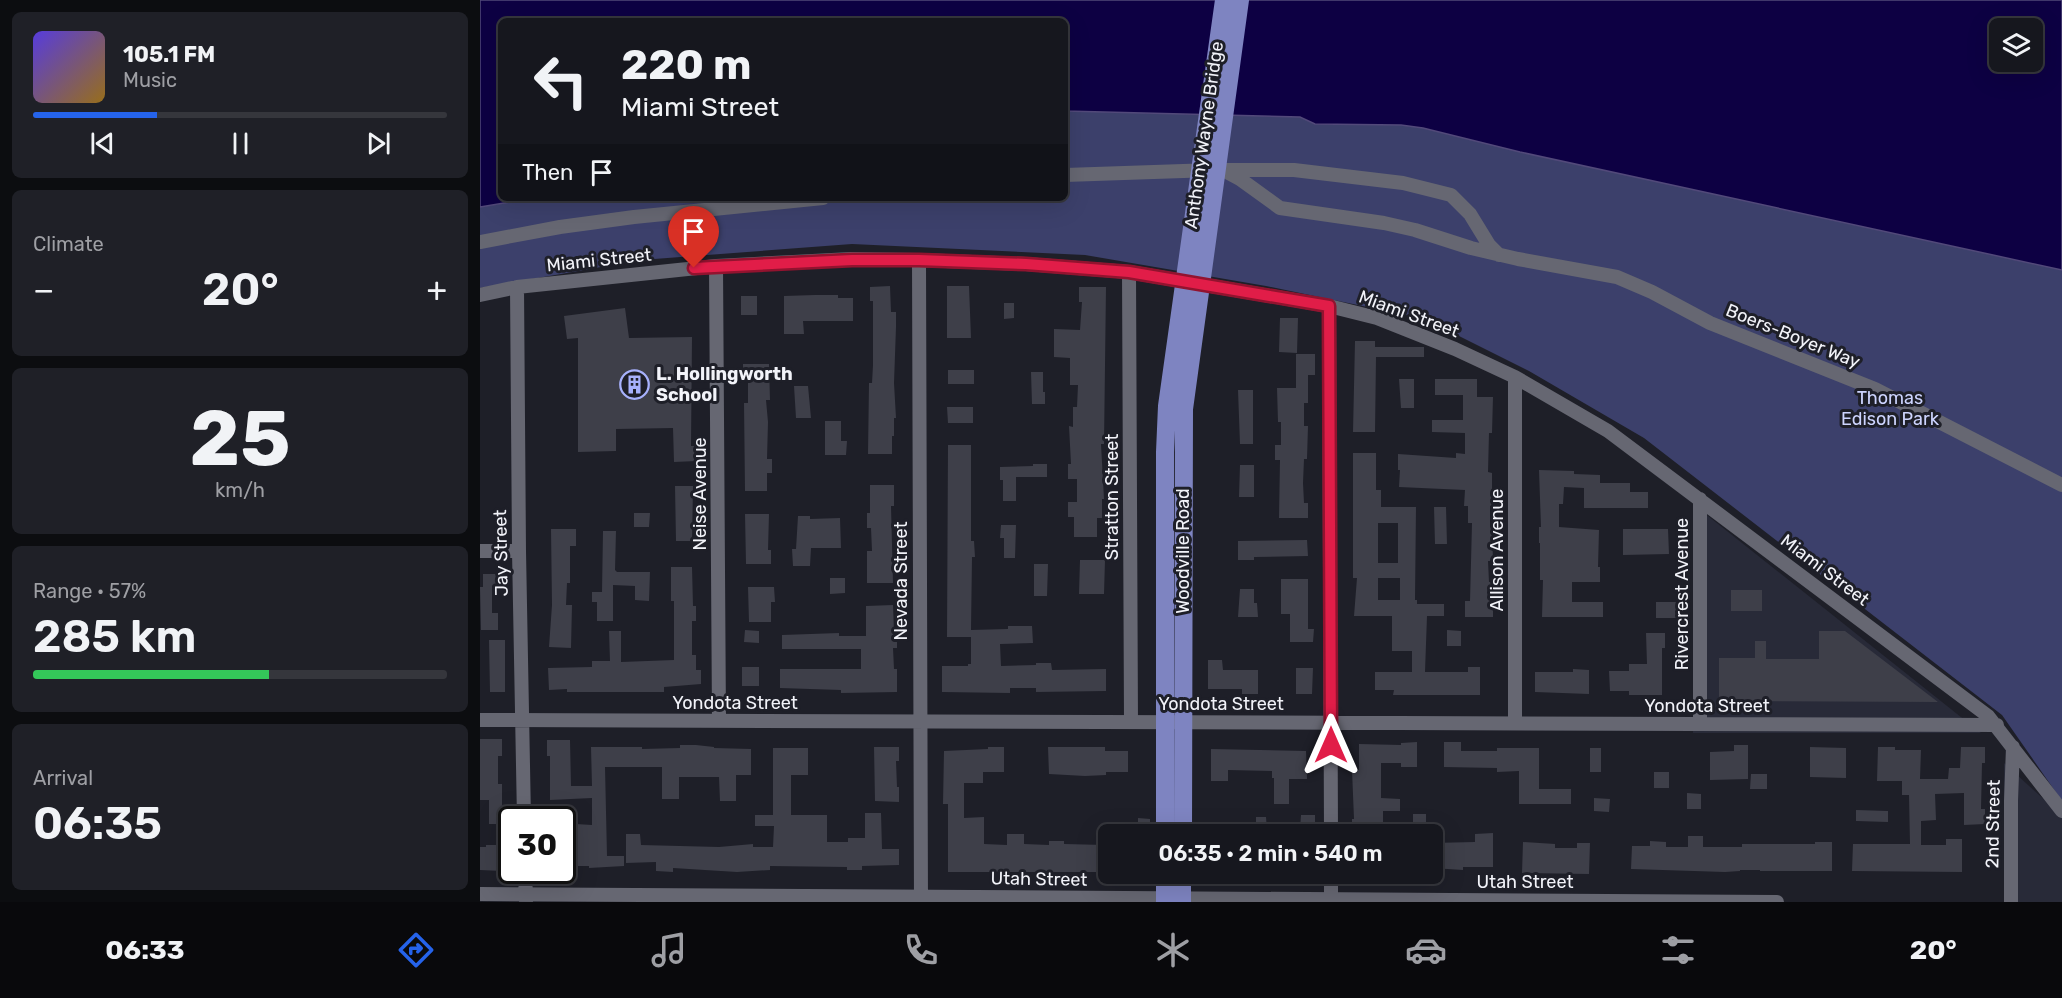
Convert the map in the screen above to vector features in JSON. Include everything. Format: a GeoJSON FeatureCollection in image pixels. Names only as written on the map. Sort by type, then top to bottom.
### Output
{"type":"FeatureCollection","features":[{"type":"Feature","properties":{"kind":"main road","name":"Anthony Wayne Bridge"},"geometry":{"type":"LineString","coordinates":[[1194,270],[1224,0]]}},
{"type":"Feature","properties":{"kind":"main road","name":"Anthony Wayne Bridge"},"geometry":{"type":"LineString","coordinates":[[1194,270],[1240,0]]}},
{"type":"Feature","properties":{"kind":"main road","name":"Woodville Road"},"geometry":{"type":"LineString","coordinates":[[1165,824],[1166,432],[1170,381],[1194,270]]}},
{"type":"Feature","properties":{"kind":"main road","name":"Woodville Road"},"geometry":{"type":"LineString","coordinates":[[1183,824],[1183,433],[1194,270]]}},
{"type":"Feature","properties":{"kind":"main road"},"geometry":{"type":"LineString","coordinates":[[1165,884],[1165,902]]}},
{"type":"Feature","properties":{"kind":"main road"},"geometry":{"type":"LineString","coordinates":[[1182,884],[1182,902]]}},
{"type":"Feature","properties":{"kind":"street","name":"Boers-Boyer Way"},"geometry":{"type":"LineString","coordinates":[[1068,175],[1213,170],[1306,171],[1371,178],[1436,190],[1451,195],[1462,204],[1499,255]]}},
{"type":"Feature","properties":{"kind":"street","name":"Boers-Boyer Way"},"geometry":{"type":"LineString","coordinates":[[1213,170],[1227,172],[1240,179],[1280,208],[1384,223],[1499,255],[1600,273],[1632,283],[1710,323],[1875,389],[2062,485]]}},
{"type":"Feature","properties":{"kind":"street"},"geometry":{"type":"LineString","coordinates":[[480,242],[560,227],[634,217],[793,201]]}},
{"type":"Feature","properties":{"kind":"street","name":"Miami Street"},"geometry":{"type":"LineString","coordinates":[[480,295],[518,287],[716,266],[852,260],[919,260],[1026,264],[1129,272],[1329,306],[1377,318],[1515,377],[1608,431],[1988,716],[2062,811]]}},
{"type":"Feature","properties":{"kind":"street","name":"Nevada Street"},"geometry":{"type":"LineString","coordinates":[[919,260],[921,899]]}},
{"type":"Feature","properties":{"kind":"street","name":"Neise Avenue"},"geometry":{"type":"LineString","coordinates":[[716,266],[719,721]]}},
{"type":"Feature","properties":{"kind":"street","name":"Stratton Street"},"geometry":{"type":"LineString","coordinates":[[1129,272],[1131,722]]}},
{"type":"Feature","properties":{"kind":"street","name":"Jay Street"},"geometry":{"type":"LineString","coordinates":[[518,287],[519,551],[525,806]]}},
{"type":"Feature","properties":{"kind":"street"},"geometry":{"type":"LineString","coordinates":[[1329,306],[1331,824]]}},
{"type":"Feature","properties":{"kind":"street","name":"Allison Avenue"},"geometry":{"type":"LineString","coordinates":[[1515,377],[1515,723]]}},
{"type":"Feature","properties":{"kind":"street","name":"Rivercrest Avenue"},"geometry":{"type":"LineString","coordinates":[[1700,499],[1700,724]]}},
{"type":"Feature","properties":{"kind":"street"},"geometry":{"type":"LineString","coordinates":[[480,551],[519,551]]}},
{"type":"Feature","properties":{"kind":"street","name":"Yondota Street"},"geometry":{"type":"LineString","coordinates":[[480,720],[1997,725]]}},
{"type":"Feature","properties":{"kind":"street","name":"2nd Street"},"geometry":{"type":"LineString","coordinates":[[2011,902],[2013,747]]}},
{"type":"Feature","properties":{"kind":"street"},"geometry":{"type":"LineString","coordinates":[[1331,884],[1331,901]]}},
{"type":"Feature","properties":{"kind":"street","name":"Utah Street"},"geometry":{"type":"LineString","coordinates":[[480,894],[526,898],[1777,902]]}},
{"type":"Feature","properties":{"kind":"shaded area"},"geometry":{"type":"Polygon","coordinates":[[[480,0],[2062,0],[2062,270],[1520,152],[1423,128],[1401,125],[1315,124],[1300,117],[1068,111],[1068,18],[498,18],[498,201],[516,201],[480,207],[480,0]]]}},
{"type":"Feature","properties":{"kind":"shaded area"},"geometry":{"type":"Polygon","coordinates":[[[1698,508],[1981,733],[1693,733],[1698,508]]]}},
{"type":"Feature","properties":{"kind":"shaded area"},"geometry":{"type":"Polygon","coordinates":[[[2004,763],[2062,816],[2062,902],[2004,902],[2004,763]]]}},
{"type":"Feature","properties":{"kind":"green space","name":"Thomas Edison Park"},"geometry":{"type":"Polygon","coordinates":[[[1068,111],[1300,117],[1315,124],[1401,125],[1423,128],[1520,152],[2062,270],[2062,801],[2002,715],[1644,438],[1529,371],[1425,319],[1266,286],[1085,255],[852,244],[641,260],[480,288],[480,207],[516,201],[1068,201],[1068,111]]]}},
{"type":"Feature","properties":{"kind":"building"},"geometry":{"type":"Polygon","coordinates":[[[890,286],[891,312],[896,312],[894,383],[896,418],[894,418],[894,436],[892,436],[892,454],[868,454],[869,383],[872,383],[873,365],[873,301],[870,301],[870,287],[890,286]]]}},
{"type":"Feature","properties":{"kind":"building"},"geometry":{"type":"Polygon","coordinates":[[[947,286],[969,286],[971,338],[947,338],[947,286]]]}},
{"type":"Feature","properties":{"kind":"building"},"geometry":{"type":"Polygon","coordinates":[[[1079,287],[1106,287],[1104,444],[1101,444],[1104,499],[1102,499],[1102,518],[1097,518],[1097,537],[1074,537],[1074,517],[1068,517],[1068,502],[1077,502],[1077,479],[1068,479],[1068,464],[1071,464],[1069,426],[1073,427],[1073,407],[1077,407],[1078,385],[1070,385],[1070,358],[1054,357],[1054,329],[1080,330],[1082,302],[1079,302],[1079,287]]]}},
{"type":"Feature","properties":{"kind":"building"},"geometry":{"type":"Polygon","coordinates":[[[838,295],[838,298],[853,298],[853,321],[803,321],[804,334],[784,334],[784,296],[838,295]]]}},
{"type":"Feature","properties":{"kind":"building"},"geometry":{"type":"Polygon","coordinates":[[[741,296],[757,296],[757,315],[741,315],[741,296]]]}},
{"type":"Feature","properties":{"kind":"building"},"geometry":{"type":"Polygon","coordinates":[[[1004,303],[1014,303],[1014,318],[1004,319],[1004,303]]]}},
{"type":"Feature","properties":{"kind":"building","name":"L. Hollingworth School"},"geometry":{"type":"Polygon","coordinates":[[[625,308],[629,338],[692,337],[691,446],[697,446],[697,461],[674,462],[673,428],[616,429],[616,451],[578,452],[578,338],[567,339],[564,316],[625,308]]]}},
{"type":"Feature","properties":{"kind":"building"},"geometry":{"type":"Polygon","coordinates":[[[1280,318],[1298,318],[1297,353],[1279,352],[1280,318]]]}},
{"type":"Feature","properties":{"kind":"building"},"geometry":{"type":"Polygon","coordinates":[[[1355,341],[1375,341],[1375,347],[1424,347],[1424,357],[1376,357],[1375,432],[1353,432],[1355,341]]]}},
{"type":"Feature","properties":{"kind":"building"},"geometry":{"type":"Polygon","coordinates":[[[1296,354],[1315,354],[1315,375],[1308,375],[1308,403],[1304,403],[1304,426],[1308,426],[1307,459],[1304,459],[1303,483],[1304,503],[1308,503],[1308,518],[1279,518],[1280,460],[1275,460],[1275,445],[1281,445],[1281,422],[1278,422],[1277,388],[1296,388],[1296,354]]]}},
{"type":"Feature","properties":{"kind":"building"},"geometry":{"type":"Polygon","coordinates":[[[743,364],[769,364],[770,400],[766,400],[767,459],[772,459],[772,473],[767,473],[767,491],[745,491],[744,403],[748,403],[748,379],[743,379],[743,364]]]}},
{"type":"Feature","properties":{"kind":"building"},"geometry":{"type":"Polygon","coordinates":[[[948,370],[974,370],[974,384],[948,384],[948,370]]]}},
{"type":"Feature","properties":{"kind":"building"},"geometry":{"type":"Polygon","coordinates":[[[1031,372],[1043,372],[1045,404],[1032,404],[1031,372]]]}},
{"type":"Feature","properties":{"kind":"building"},"geometry":{"type":"Polygon","coordinates":[[[1399,379],[1414,379],[1414,408],[1401,408],[1399,379]]]}},
{"type":"Feature","properties":{"kind":"building"},"geometry":{"type":"Polygon","coordinates":[[[1435,379],[1477,379],[1477,397],[1493,397],[1488,472],[1492,473],[1490,527],[1492,527],[1493,561],[1488,561],[1489,582],[1493,582],[1493,617],[1465,617],[1465,601],[1470,601],[1472,523],[1468,523],[1468,506],[1464,506],[1465,490],[1399,487],[1398,454],[1456,458],[1456,453],[1465,454],[1465,433],[1432,432],[1432,420],[1463,420],[1463,395],[1435,395],[1435,379]]]}},
{"type":"Feature","properties":{"kind":"building"},"geometry":{"type":"Polygon","coordinates":[[[794,386],[808,386],[811,418],[796,418],[794,386]]]}},
{"type":"Feature","properties":{"kind":"building"},"geometry":{"type":"Polygon","coordinates":[[[1238,390],[1253,390],[1253,444],[1240,444],[1238,390]]]}},
{"type":"Feature","properties":{"kind":"building"},"geometry":{"type":"Polygon","coordinates":[[[947,407],[973,407],[973,423],[948,423],[947,407]]]}},
{"type":"Feature","properties":{"kind":"building"},"geometry":{"type":"Polygon","coordinates":[[[825,421],[841,421],[841,441],[847,441],[846,455],[825,455],[825,421]]]}},
{"type":"Feature","properties":{"kind":"building"},"geometry":{"type":"Polygon","coordinates":[[[948,445],[971,445],[971,541],[974,541],[975,557],[972,557],[971,630],[1032,626],[1033,643],[1000,644],[1001,666],[1051,663],[1052,670],[1106,669],[1106,691],[1036,692],[1036,688],[1010,688],[1010,693],[942,692],[942,666],[971,664],[971,637],[947,637],[948,445]]]}},
{"type":"Feature","properties":{"kind":"building"},"geometry":{"type":"Polygon","coordinates":[[[1353,453],[1376,453],[1376,490],[1381,490],[1381,507],[1416,507],[1415,600],[1417,604],[1444,604],[1444,616],[1427,616],[1425,672],[1468,672],[1468,667],[1480,667],[1480,695],[1393,695],[1394,690],[1375,690],[1375,672],[1412,672],[1412,651],[1392,651],[1392,616],[1354,616],[1357,578],[1353,578],[1353,453]],[[1378,523],[1378,563],[1398,563],[1398,523],[1378,523]],[[1378,578],[1378,600],[1400,600],[1400,578],[1378,578]]]}},
{"type":"Feature","properties":{"kind":"building"},"geometry":{"type":"Polygon","coordinates":[[[1033,464],[1047,464],[1047,477],[1016,477],[1016,501],[1003,501],[1003,480],[1000,480],[1000,467],[1033,466],[1033,464]]]}},
{"type":"Feature","properties":{"kind":"building"},"geometry":{"type":"Polygon","coordinates":[[[1240,465],[1254,465],[1254,497],[1239,497],[1240,465]]]}},
{"type":"Feature","properties":{"kind":"building"},"geometry":{"type":"Polygon","coordinates":[[[1539,470],[1574,471],[1574,474],[1600,475],[1600,483],[1630,483],[1630,492],[1648,492],[1648,508],[1584,508],[1584,488],[1564,487],[1563,504],[1559,504],[1559,527],[1599,530],[1600,582],[1572,582],[1572,602],[1603,602],[1603,617],[1542,617],[1539,470]]]}},
{"type":"Feature","properties":{"kind":"building"},"geometry":{"type":"Polygon","coordinates":[[[870,485],[894,485],[894,506],[891,506],[893,583],[867,583],[867,551],[872,551],[871,528],[867,528],[867,513],[870,513],[870,485]]]}},
{"type":"Feature","properties":{"kind":"building"},"geometry":{"type":"Polygon","coordinates":[[[675,486],[693,486],[692,541],[676,541],[675,486]]]}},
{"type":"Feature","properties":{"kind":"building"},"geometry":{"type":"Polygon","coordinates":[[[1434,507],[1446,507],[1447,544],[1435,544],[1434,507]]]}},
{"type":"Feature","properties":{"kind":"building"},"geometry":{"type":"Polygon","coordinates":[[[634,513],[650,513],[649,527],[634,527],[634,513]]]}},
{"type":"Feature","properties":{"kind":"building"},"geometry":{"type":"Polygon","coordinates":[[[745,514],[769,514],[768,550],[771,550],[771,564],[746,564],[745,514]]]}},
{"type":"Feature","properties":{"kind":"building"},"geometry":{"type":"Polygon","coordinates":[[[798,516],[810,516],[810,519],[840,518],[841,548],[811,548],[810,566],[793,566],[792,549],[796,549],[798,516]]]}},
{"type":"Feature","properties":{"kind":"building"},"geometry":{"type":"Polygon","coordinates":[[[1001,525],[1016,525],[1015,558],[1004,558],[1004,538],[1000,538],[1001,525]]]}},
{"type":"Feature","properties":{"kind":"building"},"geometry":{"type":"Polygon","coordinates":[[[551,529],[576,529],[576,546],[570,546],[570,583],[567,583],[566,605],[572,605],[571,648],[549,647],[552,605],[551,529]]]}},
{"type":"Feature","properties":{"kind":"building"},"geometry":{"type":"Polygon","coordinates":[[[1623,529],[1668,529],[1669,554],[1623,555],[1623,529]]]}},
{"type":"Feature","properties":{"kind":"building"},"geometry":{"type":"Polygon","coordinates":[[[603,531],[616,531],[615,570],[617,572],[650,572],[649,601],[635,600],[635,586],[613,585],[613,621],[597,621],[597,602],[592,602],[592,592],[602,592],[603,531]]]}},
{"type":"Feature","properties":{"kind":"building"},"geometry":{"type":"Polygon","coordinates":[[[1307,540],[1308,556],[1254,557],[1254,560],[1238,560],[1238,541],[1307,540]]]}},
{"type":"Feature","properties":{"kind":"building"},"geometry":{"type":"Polygon","coordinates":[[[1080,560],[1105,560],[1104,594],[1079,594],[1080,560]]]}},
{"type":"Feature","properties":{"kind":"building"},"geometry":{"type":"Polygon","coordinates":[[[1034,564],[1048,564],[1047,596],[1034,596],[1034,564]]]}},
{"type":"Feature","properties":{"kind":"building"},"geometry":{"type":"Polygon","coordinates":[[[671,567],[692,567],[693,606],[696,606],[696,621],[692,621],[692,655],[696,655],[696,670],[701,670],[701,684],[664,687],[664,692],[549,690],[548,668],[592,667],[592,661],[610,661],[609,631],[621,631],[621,662],[674,660],[674,601],[671,601],[671,567]]]}},
{"type":"Feature","properties":{"kind":"building"},"geometry":{"type":"Polygon","coordinates":[[[483,574],[498,574],[498,589],[492,589],[492,613],[498,613],[498,630],[481,630],[480,587],[483,587],[483,574]]]}},
{"type":"Feature","properties":{"kind":"building"},"geometry":{"type":"Polygon","coordinates":[[[830,578],[845,578],[845,593],[830,594],[830,578]]]}},
{"type":"Feature","properties":{"kind":"building"},"geometry":{"type":"Polygon","coordinates":[[[1281,579],[1308,579],[1308,629],[1314,629],[1313,642],[1290,642],[1290,614],[1281,614],[1281,579]]]}},
{"type":"Feature","properties":{"kind":"building"},"geometry":{"type":"Polygon","coordinates":[[[748,587],[774,587],[775,602],[771,602],[771,622],[749,622],[748,587]]]}},
{"type":"Feature","properties":{"kind":"building"},"geometry":{"type":"Polygon","coordinates":[[[1240,589],[1254,589],[1254,603],[1257,603],[1258,617],[1238,617],[1240,589]]]}},
{"type":"Feature","properties":{"kind":"building"},"geometry":{"type":"Polygon","coordinates":[[[1731,590],[1762,590],[1762,611],[1731,611],[1731,590]]]}},
{"type":"Feature","properties":{"kind":"building"},"geometry":{"type":"Polygon","coordinates":[[[1656,602],[1678,602],[1678,618],[1656,618],[1656,602]]]}},
{"type":"Feature","properties":{"kind":"building"},"geometry":{"type":"Polygon","coordinates":[[[893,605],[894,632],[897,632],[897,648],[893,648],[894,669],[897,669],[897,692],[841,693],[841,690],[780,688],[780,669],[861,669],[861,649],[782,649],[782,635],[839,633],[839,636],[866,636],[866,606],[893,605]]]}},
{"type":"Feature","properties":{"kind":"building"},"geometry":{"type":"Polygon","coordinates":[[[745,630],[759,631],[759,643],[744,642],[745,630]]]}},
{"type":"Feature","properties":{"kind":"building"},"geometry":{"type":"Polygon","coordinates":[[[1447,630],[1461,631],[1461,646],[1447,646],[1447,630]]]}},
{"type":"Feature","properties":{"kind":"building"},"geometry":{"type":"Polygon","coordinates":[[[1819,631],[1845,631],[1938,702],[1719,701],[1719,658],[1755,658],[1755,641],[1766,641],[1766,659],[1819,659],[1819,631]]]}},
{"type":"Feature","properties":{"kind":"building"},"geometry":{"type":"Polygon","coordinates":[[[1646,633],[1665,633],[1665,648],[1662,648],[1662,695],[1629,695],[1629,691],[1610,691],[1609,671],[1629,671],[1629,664],[1647,664],[1646,633]]]}},
{"type":"Feature","properties":{"kind":"building"},"geometry":{"type":"Polygon","coordinates":[[[489,640],[505,640],[505,692],[490,692],[489,640]]]}},
{"type":"Feature","properties":{"kind":"building"},"geometry":{"type":"Polygon","coordinates":[[[1208,660],[1222,660],[1223,670],[1258,670],[1258,694],[1242,694],[1242,689],[1208,689],[1208,660]]]}},
{"type":"Feature","properties":{"kind":"building"},"geometry":{"type":"Polygon","coordinates":[[[742,667],[759,667],[759,686],[742,686],[742,667]]]}},
{"type":"Feature","properties":{"kind":"building"},"geometry":{"type":"Polygon","coordinates":[[[1296,668],[1313,668],[1312,694],[1296,694],[1296,668]]]}},
{"type":"Feature","properties":{"kind":"building"},"geometry":{"type":"Polygon","coordinates":[[[1573,669],[1589,670],[1589,694],[1535,692],[1535,672],[1573,672],[1573,669]]]}},
{"type":"Feature","properties":{"kind":"building"},"geometry":{"type":"Polygon","coordinates":[[[480,739],[502,739],[502,756],[498,756],[498,784],[502,784],[502,806],[498,806],[498,824],[489,824],[489,800],[480,800],[480,739]]]}},
{"type":"Feature","properties":{"kind":"building"},"geometry":{"type":"Polygon","coordinates":[[[547,740],[570,740],[571,786],[592,786],[591,747],[642,747],[642,749],[680,748],[680,745],[696,745],[751,749],[751,775],[736,775],[736,801],[720,801],[719,777],[679,777],[679,799],[662,799],[662,767],[605,767],[607,856],[624,856],[624,866],[589,868],[589,866],[576,866],[576,824],[592,825],[592,798],[550,800],[550,756],[547,756],[547,740]]]}},
{"type":"Feature","properties":{"kind":"building"},"geometry":{"type":"Polygon","coordinates":[[[1417,742],[1417,767],[1401,767],[1401,763],[1381,763],[1381,798],[1400,799],[1400,811],[1383,811],[1383,824],[1352,824],[1352,819],[1354,819],[1352,770],[1359,770],[1359,744],[1401,745],[1401,743],[1417,742]]]}},
{"type":"Feature","properties":{"kind":"building"},"geometry":{"type":"Polygon","coordinates":[[[1444,742],[1461,742],[1461,751],[1539,748],[1539,789],[1571,789],[1571,804],[1519,804],[1519,771],[1497,772],[1497,768],[1444,767],[1444,742]]]}},
{"type":"Feature","properties":{"kind":"building"},"geometry":{"type":"Polygon","coordinates":[[[1734,745],[1748,745],[1748,779],[1710,780],[1710,752],[1734,751],[1734,745]]]}},
{"type":"Feature","properties":{"kind":"building"},"geometry":{"type":"Polygon","coordinates":[[[874,747],[899,747],[899,761],[896,761],[899,802],[875,801],[874,747]]]}},
{"type":"Feature","properties":{"kind":"building"},"geometry":{"type":"Polygon","coordinates":[[[988,747],[1004,747],[1004,772],[983,772],[983,783],[964,783],[964,818],[984,817],[984,844],[1007,845],[1007,834],[1024,834],[1024,844],[1049,845],[1049,841],[1064,841],[1064,844],[1098,845],[1098,872],[948,872],[948,804],[943,804],[944,751],[988,749],[988,747]]]}},
{"type":"Feature","properties":{"kind":"building"},"geometry":{"type":"Polygon","coordinates":[[[1048,747],[1105,747],[1105,751],[1128,751],[1128,772],[1106,772],[1106,775],[1085,776],[1049,774],[1048,747]]]}},
{"type":"Feature","properties":{"kind":"building"},"geometry":{"type":"Polygon","coordinates":[[[1810,747],[1846,748],[1846,778],[1810,777],[1810,747]]]}},
{"type":"Feature","properties":{"kind":"building"},"geometry":{"type":"Polygon","coordinates":[[[1878,747],[1895,747],[1895,750],[1921,750],[1920,779],[1948,779],[1949,768],[1960,768],[1961,747],[1985,747],[1985,763],[1982,763],[1981,809],[1985,809],[1985,824],[1964,825],[1964,793],[1935,794],[1936,820],[1921,821],[1921,845],[1946,845],[1946,839],[1962,839],[1962,872],[1852,871],[1853,844],[1910,844],[1909,795],[1902,795],[1902,781],[1877,781],[1878,747]]]}},
{"type":"Feature","properties":{"kind":"building"},"geometry":{"type":"Polygon","coordinates":[[[773,748],[808,748],[808,775],[791,775],[791,815],[827,815],[827,842],[848,842],[848,838],[865,838],[865,813],[881,813],[882,849],[899,849],[899,865],[862,866],[862,870],[847,870],[847,867],[770,866],[770,870],[737,872],[673,868],[673,872],[656,871],[656,862],[626,863],[626,834],[640,834],[641,845],[719,847],[753,844],[753,847],[773,847],[774,826],[755,826],[755,815],[773,815],[773,748]]]}},
{"type":"Feature","properties":{"kind":"building"},"geometry":{"type":"Polygon","coordinates":[[[1590,748],[1601,748],[1601,772],[1590,772],[1590,748]]]}},
{"type":"Feature","properties":{"kind":"building"},"geometry":{"type":"Polygon","coordinates":[[[1211,749],[1306,751],[1307,779],[1289,779],[1289,804],[1274,804],[1272,771],[1228,770],[1228,781],[1211,781],[1211,749]]]}},
{"type":"Feature","properties":{"kind":"building"},"geometry":{"type":"Polygon","coordinates":[[[1654,772],[1669,772],[1669,788],[1654,788],[1654,772]]]}},
{"type":"Feature","properties":{"kind":"building"},"geometry":{"type":"Polygon","coordinates":[[[1751,774],[1767,774],[1767,789],[1750,789],[1751,774]]]}},
{"type":"Feature","properties":{"kind":"building"},"geometry":{"type":"Polygon","coordinates":[[[1687,793],[1701,794],[1701,809],[1687,809],[1687,793]]]}},
{"type":"Feature","properties":{"kind":"building"},"geometry":{"type":"Polygon","coordinates":[[[1594,798],[1610,799],[1609,812],[1594,811],[1594,798]]]}},
{"type":"Feature","properties":{"kind":"building"},"geometry":{"type":"Polygon","coordinates":[[[1856,810],[1888,811],[1888,822],[1856,821],[1856,810]]]}},
{"type":"Feature","properties":{"kind":"building"},"geometry":{"type":"Polygon","coordinates":[[[1413,814],[1426,814],[1426,824],[1413,824],[1413,814]]]}},
{"type":"Feature","properties":{"kind":"building"},"geometry":{"type":"Polygon","coordinates":[[[1301,815],[1315,815],[1315,824],[1300,824],[1301,815]]]}},
{"type":"Feature","properties":{"kind":"building"},"geometry":{"type":"Polygon","coordinates":[[[1256,817],[1266,817],[1267,824],[1256,824],[1256,817]]]}},
{"type":"Feature","properties":{"kind":"building"},"geometry":{"type":"Polygon","coordinates":[[[1138,818],[1150,819],[1150,824],[1138,824],[1138,818]]]}},
{"type":"Feature","properties":{"kind":"building"},"geometry":{"type":"Polygon","coordinates":[[[1493,833],[1493,867],[1463,867],[1463,870],[1443,869],[1443,843],[1475,842],[1475,834],[1493,833]]]}},
{"type":"Feature","properties":{"kind":"building"},"geometry":{"type":"Polygon","coordinates":[[[1688,836],[1703,836],[1703,847],[1832,842],[1832,871],[1740,870],[1725,872],[1631,869],[1632,846],[1650,846],[1650,841],[1666,842],[1666,847],[1688,847],[1688,836]]]}},
{"type":"Feature","properties":{"kind":"building"},"geometry":{"type":"Polygon","coordinates":[[[1523,842],[1555,844],[1555,848],[1577,848],[1577,843],[1590,843],[1589,874],[1522,873],[1523,842]]]}},
{"type":"Feature","properties":{"kind":"building"},"geometry":{"type":"Polygon","coordinates":[[[486,845],[498,845],[498,871],[480,870],[480,847],[486,847],[486,845]]]}},
{"type":"Feature","properties":{"kind":"place","name":"L. Hollingworth School"},"geometry":{"type":"Point","coordinates":[635,384]}},
{"type":"Feature","properties":{"kind":"route"},"geometry":{"type":"LineString","coordinates":[[694,268],[852,260],[1026,264],[1129,272],[1329,306],[1331,745]]}}]}
